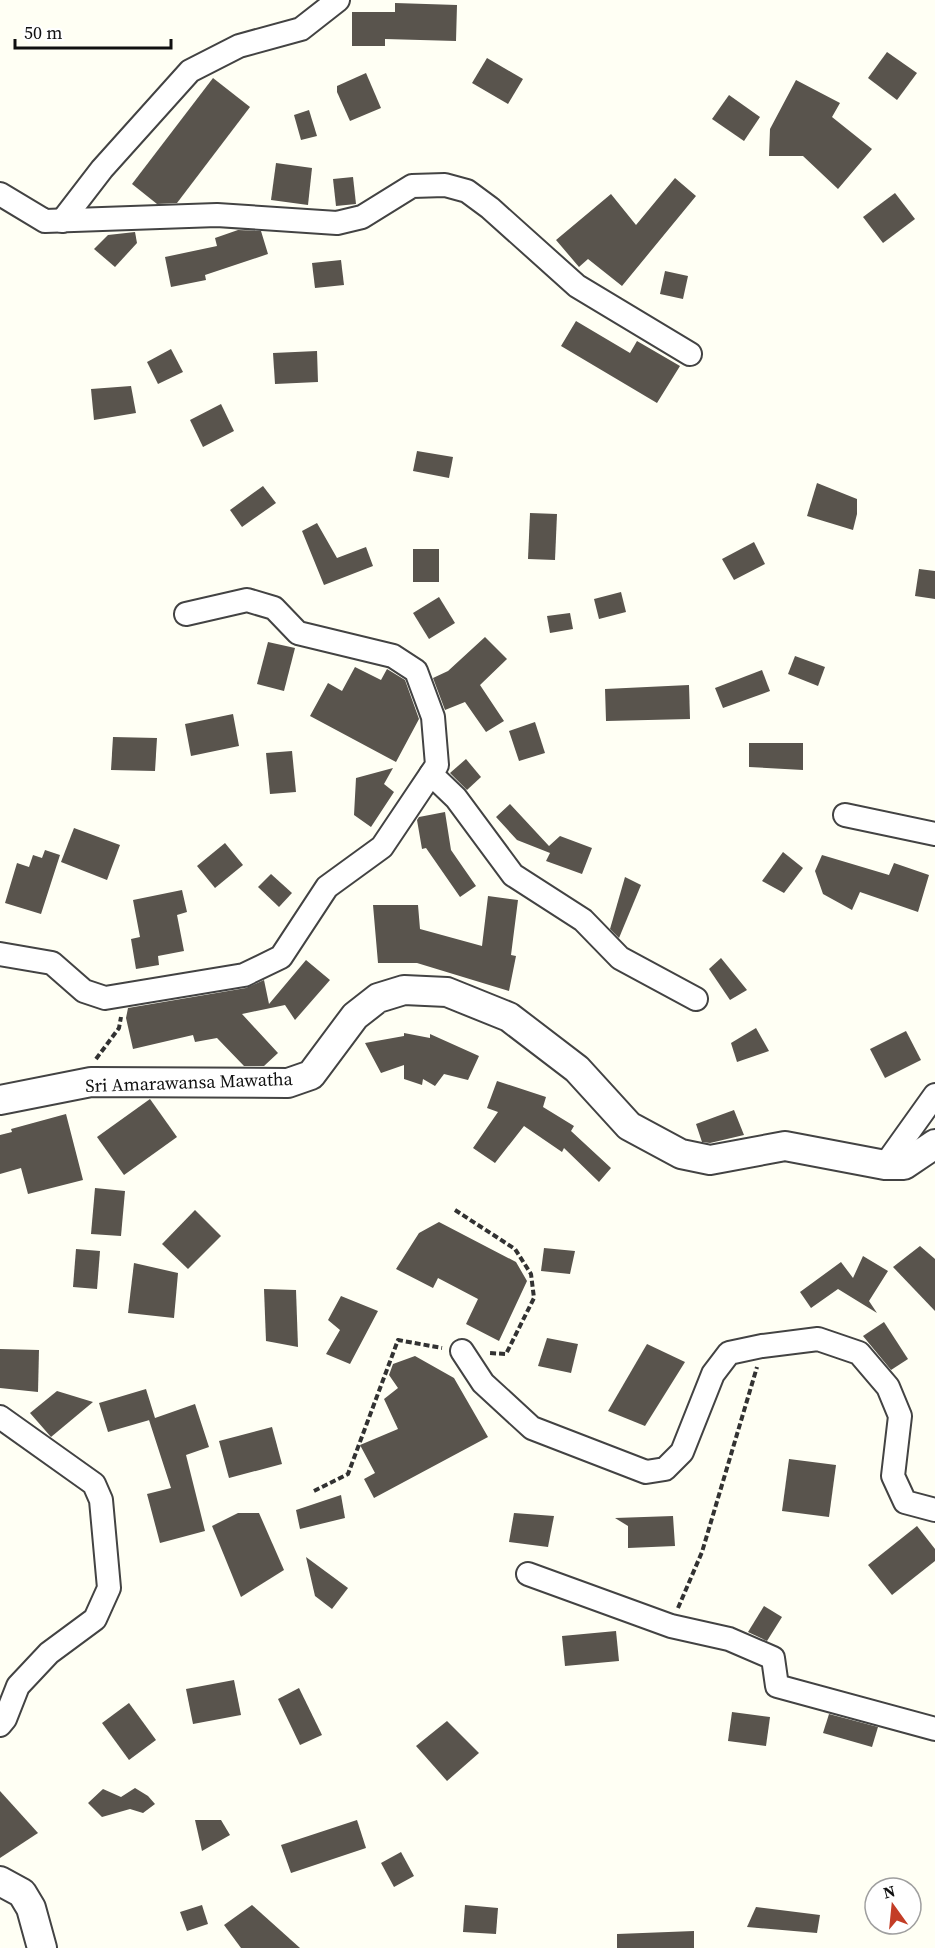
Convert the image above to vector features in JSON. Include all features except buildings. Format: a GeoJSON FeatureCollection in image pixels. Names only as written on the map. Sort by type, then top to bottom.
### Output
{"type":"FeatureCollection","features":[{"type":"Feature","properties":{"kind":"street"},"geometry":{"type":"LineString","coordinates":[[62,221],[102,169],[190,70],[239,46],[301,29],[338,0]]}},
{"type":"Feature","properties":{"kind":"street"},"geometry":{"type":"LineString","coordinates":[[0,194],[45,222],[217,215],[337,223],[362,217],[412,186],[445,185],[467,191],[490,208],[577,286],[690,354]]}},
{"type":"Feature","properties":{"kind":"street"},"geometry":{"type":"LineString","coordinates":[[0,954],[52,963],[84,991],[105,998],[244,975],[281,957],[327,887],[382,847],[437,765],[433,717],[416,671],[393,656],[298,633],[274,608],[248,600],[186,614]]}},
{"type":"Feature","properties":{"kind":"street"},"geometry":{"type":"LineString","coordinates":[[431,774],[456,798],[513,874],[583,920],[620,958],[696,999]]}},
{"type":"Feature","properties":{"kind":"street"},"geometry":{"type":"LineString","coordinates":[[845,815],[935,834]]}},
{"type":"Feature","properties":{"kind":"street","name":"Sri Amarawansa Mawatha"},"geometry":{"type":"LineString","coordinates":[[0,1100],[91,1082],[288,1083],[311,1075],[355,1016],[378,998],[404,990],[447,992],[509,1017],[577,1070],[629,1126],[681,1154],[710,1160],[785,1146],[885,1165]]}},
{"type":"Feature","properties":{"kind":"street"},"geometry":{"type":"LineString","coordinates":[[885,1165],[935,1095]]}},
{"type":"Feature","properties":{"kind":"street"},"geometry":{"type":"LineString","coordinates":[[885,1165],[904,1164],[935,1144]]}},
{"type":"Feature","properties":{"kind":"street"},"geometry":{"type":"LineString","coordinates":[[462,1351],[483,1383],[532,1428],[646,1472],[665,1469],[682,1452],[713,1374],[729,1353],[818,1339],[859,1353],[888,1387],[900,1416],[893,1476],[905,1502],[935,1510]]}},
{"type":"Feature","properties":{"kind":"street"},"geometry":{"type":"LineString","coordinates":[[0,1417],[94,1484],[101,1500],[109,1588],[95,1619],[49,1653],[18,1686],[0,1725]]}},
{"type":"Feature","properties":{"kind":"street"},"geometry":{"type":"LineString","coordinates":[[528,1574],[671,1626],[729,1639],[773,1658],[777,1686],[935,1729]]}},
{"type":"Feature","properties":{"kind":"street"},"geometry":{"type":"LineString","coordinates":[[0,1881],[22,1893],[31,1908],[42,1948]]}},
{"type":"Feature","properties":{"kind":"path"},"geometry":{"type":"LineString","coordinates":[[91,1082],[94,1062],[119,1028],[128,993]]}},
{"type":"Feature","properties":{"kind":"path"},"geometry":{"type":"LineString","coordinates":[[314,1491],[348,1474],[398,1340],[462,1351],[506,1354],[534,1298],[531,1274],[514,1249],[455,1210]]}},
{"type":"Feature","properties":{"kind":"path"},"geometry":{"type":"LineString","coordinates":[[671,1626],[702,1552],[762,1346]]}}]}
